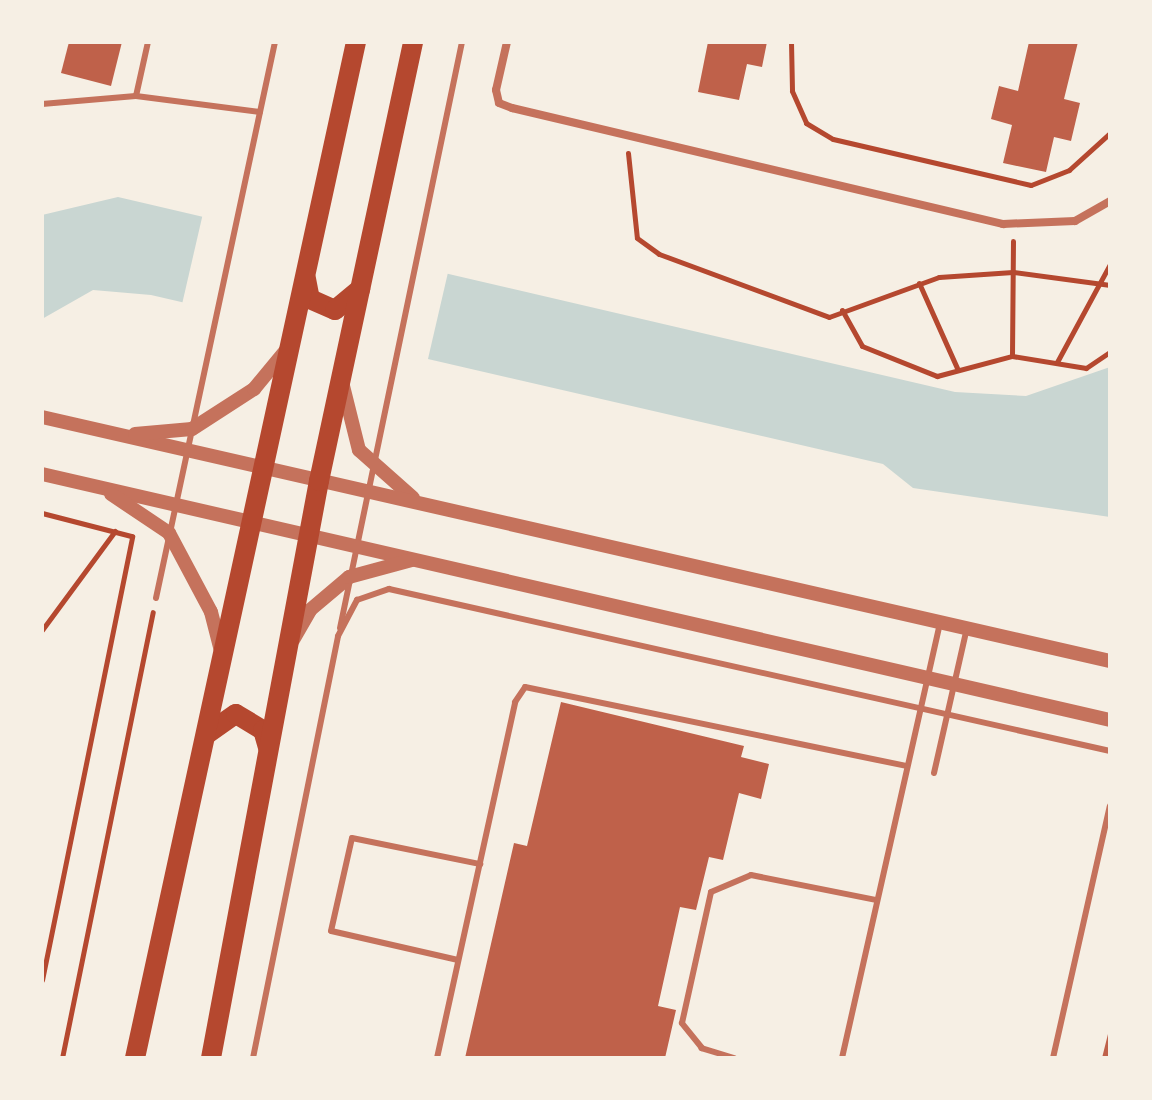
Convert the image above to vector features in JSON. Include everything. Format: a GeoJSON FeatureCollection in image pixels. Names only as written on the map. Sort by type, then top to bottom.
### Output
{"type":"FeatureCollection","features":[{"type":"Feature","properties":{"kind":"main road"},"geometry":{"type":"LineString","coordinates":[[135,1058],[356,42]]}},
{"type":"Feature","properties":{"kind":"main road"},"geometry":{"type":"LineString","coordinates":[[211,1058],[319,481],[413,42]]}},
{"type":"Feature","properties":{"kind":"main road"},"geometry":{"type":"LineString","coordinates":[[306,279],[310,299],[335,310],[360,289]]}},
{"type":"Feature","properties":{"kind":"main road"},"geometry":{"type":"LineString","coordinates":[[206,734],[236,714],[263,730],[268,752]]}},
{"type":"Feature","properties":{"kind":"street"},"geometry":{"type":"LineString","coordinates":[[507,42],[499,103],[1013,224],[1075,221],[1110,201]]}},
{"type":"Feature","properties":{"kind":"street"},"geometry":{"type":"LineString","coordinates":[[116,435],[192,429],[254,389],[292,343]]}},
{"type":"Feature","properties":{"kind":"street"},"geometry":{"type":"LineString","coordinates":[[341,378],[351,427],[370,466],[424,505]]}},
{"type":"Feature","properties":{"kind":"street"},"geometry":{"type":"LineString","coordinates":[[42,417],[1110,661]]}},
{"type":"Feature","properties":{"kind":"street"},"geometry":{"type":"LineString","coordinates":[[42,474],[1110,720]]}},
{"type":"Feature","properties":{"kind":"street"},"geometry":{"type":"LineString","coordinates":[[97,486],[169,533],[211,612],[223,659]]}},
{"type":"Feature","properties":{"kind":"street"},"geometry":{"type":"LineString","coordinates":[[287,651],[310,610],[349,577],[416,559]]}},
{"type":"Feature","properties":{"kind":"lane"},"geometry":{"type":"LineString","coordinates":[[136,96],[148,42]]}},
{"type":"Feature","properties":{"kind":"lane"},"geometry":{"type":"LineString","coordinates":[[156,598],[275,42]]}},
{"type":"Feature","properties":{"kind":"lane"},"geometry":{"type":"LineString","coordinates":[[253,1058],[370,466],[462,42]]}},
{"type":"Feature","properties":{"kind":"lane"},"geometry":{"type":"LineString","coordinates":[[42,104],[136,96],[260,112]]}},
{"type":"Feature","properties":{"kind":"lane"},"geometry":{"type":"LineString","coordinates":[[338,636],[357,600],[389,589],[1110,751]]}},
{"type":"Feature","properties":{"kind":"lane"},"geometry":{"type":"LineString","coordinates":[[842,1058],[905,766],[940,622]]}},
{"type":"Feature","properties":{"kind":"lane"},"geometry":{"type":"LineString","coordinates":[[934,773],[968,628]]}},
{"type":"Feature","properties":{"kind":"lane"},"geometry":{"type":"LineString","coordinates":[[437,1058],[515,702],[534,684],[905,766]]}},
{"type":"Feature","properties":{"kind":"lane"},"geometry":{"type":"LineString","coordinates":[[1053,1058],[1110,806]]}},
{"type":"Feature","properties":{"kind":"lane"},"geometry":{"type":"LineString","coordinates":[[458,960],[331,931],[352,838],[480,864]]}},
{"type":"Feature","properties":{"kind":"lane"},"geometry":{"type":"LineString","coordinates":[[734,1058],[702,1048],[682,1023],[711,892],[751,875],[876,900]]}},
{"type":"Feature","properties":{"kind":"path"},"geometry":{"type":"LineString","coordinates":[[791,42],[792,91],[806,123],[833,139],[1031,185],[1069,170],[1110,133]]}},
{"type":"Feature","properties":{"kind":"path"},"geometry":{"type":"LineString","coordinates":[[626,135],[637,238],[659,254],[829,317],[919,283],[1013,272],[1110,285]]}},
{"type":"Feature","properties":{"kind":"path"},"geometry":{"type":"LineString","coordinates":[[1012,356],[1013,224]]}},
{"type":"Feature","properties":{"kind":"path"},"geometry":{"type":"LineString","coordinates":[[1057,362],[1110,264]]}},
{"type":"Feature","properties":{"kind":"path"},"geometry":{"type":"LineString","coordinates":[[919,283],[957,368]]}},
{"type":"Feature","properties":{"kind":"path"},"geometry":{"type":"LineString","coordinates":[[842,310],[862,346],[937,376],[957,368],[1012,356],[1086,368],[1110,352]]}},
{"type":"Feature","properties":{"kind":"path"},"geometry":{"type":"LineString","coordinates":[[42,513],[144,540]]}},
{"type":"Feature","properties":{"kind":"path"},"geometry":{"type":"LineString","coordinates":[[42,630],[115,531]]}},
{"type":"Feature","properties":{"kind":"path"},"geometry":{"type":"LineString","coordinates":[[42,980],[132,536]]}},
{"type":"Feature","properties":{"kind":"path"},"geometry":{"type":"LineString","coordinates":[[62,1058],[156,598]]}},
{"type":"Feature","properties":{"kind":"shaded area"},"geometry":{"type":"Polygon","coordinates":[[[118,197],[955,392],[1026,396],[1110,367],[1110,517],[913,488],[883,464],[151,295],[93,290],[42,319],[42,215],[118,197]]]}},
{"type":"Feature","properties":{"kind":"pier"},"geometry":{"type":"Polygon","coordinates":[[[204,209],[450,266],[427,363],[182,306],[204,209]]]}},
{"type":"Feature","properties":{"kind":"building"},"geometry":{"type":"Polygon","coordinates":[[[69,42],[122,42],[111,86],[61,73],[69,42]]]}},
{"type":"Feature","properties":{"kind":"building"},"geometry":{"type":"Polygon","coordinates":[[[708,42],[767,42],[762,67],[747,64],[739,100],[698,92],[708,42]]]}},
{"type":"Feature","properties":{"kind":"building"},"geometry":{"type":"Polygon","coordinates":[[[1029,42],[1078,42],[1064,99],[1080,103],[1071,141],[1054,137],[1046,172],[1003,163],[1012,125],[991,119],[999,86],[1018,91],[1029,42]]]}},
{"type":"Feature","properties":{"kind":"building"},"geometry":{"type":"Polygon","coordinates":[[[561,702],[744,746],[741,757],[769,764],[761,799],[739,793],[723,860],[709,857],[696,910],[680,907],[658,1006],[676,1010],[665,1058],[465,1058],[514,843],[527,846],[561,702]]]}},
{"type":"Feature","properties":{"kind":"building"},"geometry":{"type":"Polygon","coordinates":[[[1109,1030],[1110,1058],[1102,1058],[1109,1030]]]}}]}
